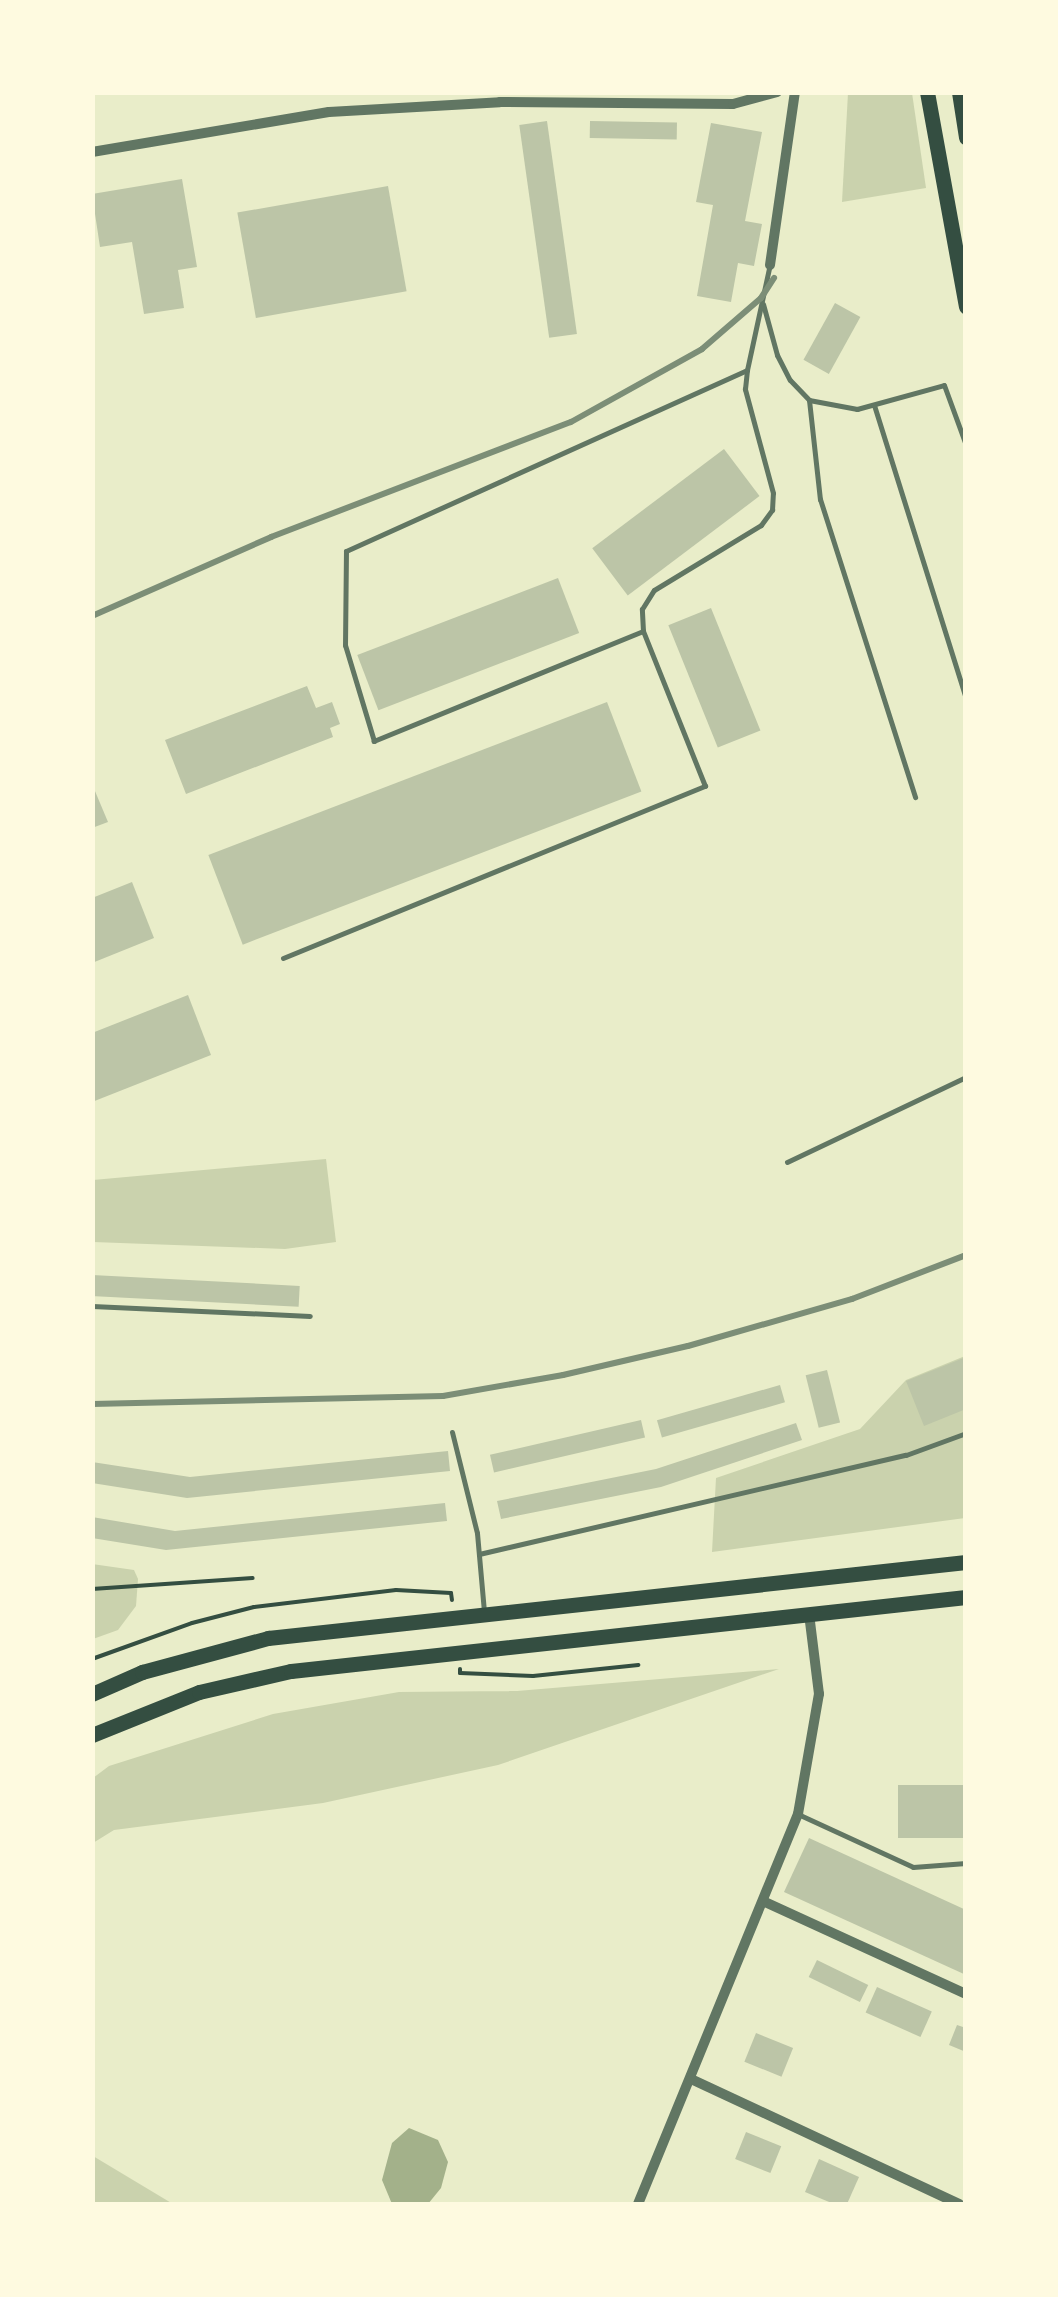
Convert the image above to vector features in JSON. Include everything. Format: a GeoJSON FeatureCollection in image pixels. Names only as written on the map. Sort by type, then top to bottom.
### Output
{"type":"FeatureCollection","features":[{"type":"Feature","properties":{"kind":"main road"},"geometry":{"type":"LineString","coordinates":[[927,92],[966,306]]}},
{"type":"Feature","properties":{"kind":"main road"},"geometry":{"type":"LineString","coordinates":[[959,92],[966,137]]}},
{"type":"Feature","properties":{"kind":"main road"},"geometry":{"type":"LineString","coordinates":[[92,1694],[142,1672],[268,1638],[966,1562]]}},
{"type":"Feature","properties":{"kind":"main road"},"geometry":{"type":"LineString","coordinates":[[92,1736],[199,1692],[290,1672],[966,1597]]}},
{"type":"Feature","properties":{"kind":"street"},"geometry":{"type":"LineString","coordinates":[[92,152],[330,112],[500,97],[732,104],[777,92]]}},
{"type":"Feature","properties":{"kind":"street"},"geometry":{"type":"LineString","coordinates":[[770,265],[795,92]]}},
{"type":"Feature","properties":{"kind":"street"},"geometry":{"type":"LineString","coordinates":[[638,2204],[798,1814],[819,1694],[809,1614]]}},
{"type":"Feature","properties":{"kind":"street"},"geometry":{"type":"LineString","coordinates":[[765,1902],[966,1994]]}},
{"type":"Feature","properties":{"kind":"street"},"geometry":{"type":"LineString","coordinates":[[691,2079],[959,2204]]}},
{"type":"Feature","properties":{"kind":"lane"},"geometry":{"type":"LineString","coordinates":[[283,958],[705,786],[642,631],[642,609],[654,590],[761,525],[772,510],[773,493],[745,390],[770,265]]}},
{"type":"Feature","properties":{"kind":"lane"},"geometry":{"type":"LineString","coordinates":[[762,300],[777,355],[790,380],[810,400],[840,408],[874,404],[944,385],[966,445]]}},
{"type":"Feature","properties":{"kind":"lane"},"geometry":{"type":"LineString","coordinates":[[642,631],[374,741],[345,644],[346,552],[747,370]]}},
{"type":"Feature","properties":{"kind":"lane"},"geometry":{"type":"LineString","coordinates":[[810,400],[820,498],[916,797]]}},
{"type":"Feature","properties":{"kind":"lane"},"geometry":{"type":"LineString","coordinates":[[874,404],[966,699]]}},
{"type":"Feature","properties":{"kind":"lane"},"geometry":{"type":"LineString","coordinates":[[788,1162],[966,1077]]}},
{"type":"Feature","properties":{"kind":"lane"},"geometry":{"type":"LineString","coordinates":[[92,1306],[310,1316]]}},
{"type":"Feature","properties":{"kind":"lane"},"geometry":{"type":"LineString","coordinates":[[452,1432],[479,1554],[484,1614]]}},
{"type":"Feature","properties":{"kind":"lane"},"geometry":{"type":"LineString","coordinates":[[479,1554],[906,1455],[966,1433]]}},
{"type":"Feature","properties":{"kind":"lane"},"geometry":{"type":"LineString","coordinates":[[798,1814],[913,1867],[966,1862]]}},
{"type":"Feature","properties":{"kind":"path"},"geometry":{"type":"LineString","coordinates":[[92,1589],[252,1578]]}},
{"type":"Feature","properties":{"kind":"shaded area"},"geometry":{"type":"Polygon","coordinates":[[[848,93],[912,93],[926,188],[842,202],[848,93]]]}},
{"type":"Feature","properties":{"kind":"shaded area"},"geometry":{"type":"Polygon","coordinates":[[[326,1159],[336,1242],[285,1249],[93,1242],[93,1180],[326,1159]]]}},
{"type":"Feature","properties":{"kind":"shaded area"},"geometry":{"type":"Polygon","coordinates":[[[965,1356],[965,1518],[712,1552],[716,1478],[860,1429],[906,1380],[965,1356]]]}},
{"type":"Feature","properties":{"kind":"shaded area"},"geometry":{"type":"Polygon","coordinates":[[[92,1564],[134,1570],[138,1579],[136,1606],[118,1630],[93,1639],[92,1564]]]}},
{"type":"Feature","properties":{"kind":"shaded area"},"geometry":{"type":"Polygon","coordinates":[[[779,1669],[498,1765],[323,1803],[114,1830],[93,1843],[93,1778],[109,1766],[273,1714],[399,1692],[517,1691],[779,1669]]]}},
{"type":"Feature","properties":{"kind":"shaded area"},"geometry":{"type":"Polygon","coordinates":[[[409,2128],[438,2140],[448,2162],[441,2188],[428,2204],[392,2204],[382,2180],[392,2143],[409,2128]]]}},
{"type":"Feature","properties":{"kind":"shaded area"},"geometry":{"type":"Polygon","coordinates":[[[93,2156],[173,2204],[93,2204],[93,2156]]]}},
{"type":"Feature","properties":{"kind":"building"},"geometry":{"type":"Polygon","coordinates":[[[547,121],[577,334],[549,338],[519,125],[547,121]]]}},
{"type":"Feature","properties":{"kind":"building"},"geometry":{"type":"Polygon","coordinates":[[[590,121],[677,123],[677,140],[590,138],[590,121]]]}},
{"type":"Feature","properties":{"kind":"building"},"geometry":{"type":"Polygon","coordinates":[[[711,123],[762,132],[745,221],[762,224],[754,266],[738,263],[731,302],[697,296],[713,205],[696,202],[711,123]]]}},
{"type":"Feature","properties":{"kind":"building"},"geometry":{"type":"Polygon","coordinates":[[[182,179],[197,267],[178,270],[184,308],[144,314],[132,242],[100,247],[92,194],[182,179]]]}},
{"type":"Feature","properties":{"kind":"building"},"geometry":{"type":"Polygon","coordinates":[[[388,186],[407,291],[256,318],[237,213],[388,186]]]}},
{"type":"Feature","properties":{"kind":"building"},"geometry":{"type":"Polygon","coordinates":[[[835,303],[860,317],[829,374],[803,360],[835,303]]]}},
{"type":"Feature","properties":{"kind":"building"},"geometry":{"type":"Polygon","coordinates":[[[724,449],[760,496],[628,595],[592,548],[724,449]]]}},
{"type":"Feature","properties":{"kind":"building"},"geometry":{"type":"Polygon","coordinates":[[[558,578],[579,633],[378,710],[357,655],[558,578]]]}},
{"type":"Feature","properties":{"kind":"building"},"geometry":{"type":"Polygon","coordinates":[[[711,608],[760,730],[718,748],[668,625],[711,608]]]}},
{"type":"Feature","properties":{"kind":"building"},"geometry":{"type":"Polygon","coordinates":[[[307,686],[316,708],[332,702],[340,724],[330,728],[333,737],[186,794],[165,740],[307,686]]]}},
{"type":"Feature","properties":{"kind":"building"},"geometry":{"type":"Polygon","coordinates":[[[607,702],[641,792],[243,945],[208,855],[607,702]]]}},
{"type":"Feature","properties":{"kind":"building"},"geometry":{"type":"Polygon","coordinates":[[[92,784],[108,822],[92,828],[92,784]]]}},
{"type":"Feature","properties":{"kind":"building"},"geometry":{"type":"Polygon","coordinates":[[[132,882],[154,938],[92,963],[92,898],[132,882]]]}},
{"type":"Feature","properties":{"kind":"building"},"geometry":{"type":"Polygon","coordinates":[[[188,995],[211,1055],[92,1102],[92,1033],[188,995]]]}},
{"type":"Feature","properties":{"kind":"building"},"geometry":{"type":"Polygon","coordinates":[[[92,1275],[300,1286],[299,1307],[92,1296],[92,1275]]]}},
{"type":"Feature","properties":{"kind":"building"},"geometry":{"type":"Polygon","coordinates":[[[966,1357],[966,1409],[924,1426],[906,1381],[966,1357]]]}},
{"type":"Feature","properties":{"kind":"building"},"geometry":{"type":"Polygon","coordinates":[[[827,1370],[840,1422],[819,1428],[806,1375],[827,1370]]]}},
{"type":"Feature","properties":{"kind":"building"},"geometry":{"type":"Polygon","coordinates":[[[780,1385],[785,1402],[662,1438],[657,1420],[780,1385]]]}},
{"type":"Feature","properties":{"kind":"building"},"geometry":{"type":"Polygon","coordinates":[[[641,1420],[645,1438],[494,1472],[490,1455],[641,1420]]]}},
{"type":"Feature","properties":{"kind":"building"},"geometry":{"type":"Polygon","coordinates":[[[796,1423],[802,1440],[661,1487],[501,1519],[497,1501],[656,1469],[796,1423]]]}},
{"type":"Feature","properties":{"kind":"building"},"geometry":{"type":"Polygon","coordinates":[[[448,1451],[450,1471],[187,1498],[92,1483],[92,1462],[190,1477],[448,1451]]]}},
{"type":"Feature","properties":{"kind":"building"},"geometry":{"type":"Polygon","coordinates":[[[445,1503],[447,1521],[166,1550],[92,1538],[92,1517],[175,1531],[445,1503]]]}},
{"type":"Feature","properties":{"kind":"building"},"geometry":{"type":"Polygon","coordinates":[[[898,1785],[966,1785],[966,1838],[898,1838],[898,1785]]]}},
{"type":"Feature","properties":{"kind":"building"},"geometry":{"type":"Polygon","coordinates":[[[809,1838],[966,1910],[966,1975],[784,1892],[809,1838]]]}},
{"type":"Feature","properties":{"kind":"building"},"geometry":{"type":"Polygon","coordinates":[[[817,1960],[868,1985],[860,2002],[809,1977],[817,1960]]]}},
{"type":"Feature","properties":{"kind":"building"},"geometry":{"type":"Polygon","coordinates":[[[877,1987],[932,2011],[920,2037],[866,2013],[877,1987]]]}},
{"type":"Feature","properties":{"kind":"building"},"geometry":{"type":"Polygon","coordinates":[[[957,2025],[966,2028],[966,2052],[949,2045],[957,2025]]]}},
{"type":"Feature","properties":{"kind":"building"},"geometry":{"type":"Polygon","coordinates":[[[756,2033],[793,2048],[781,2077],[744,2062],[756,2033]]]}},
{"type":"Feature","properties":{"kind":"building"},"geometry":{"type":"Polygon","coordinates":[[[746,2132],[781,2146],[770,2173],[735,2159],[746,2132]]]}},
{"type":"Feature","properties":{"kind":"building"},"geometry":{"type":"Polygon","coordinates":[[[819,2159],[859,2177],[847,2204],[834,2204],[805,2192],[819,2159]]]}},
{"type":"Feature","properties":{"kind":"railway"},"geometry":{"type":"LineString","coordinates":[[92,616],[271,537],[571,422],[702,349],[761,298],[774,278]]}},
{"type":"Feature","properties":{"kind":"railway"},"geometry":{"type":"LineString","coordinates":[[92,1404],[443,1396],[563,1375],[688,1346],[852,1299],[966,1255]]}}]}
